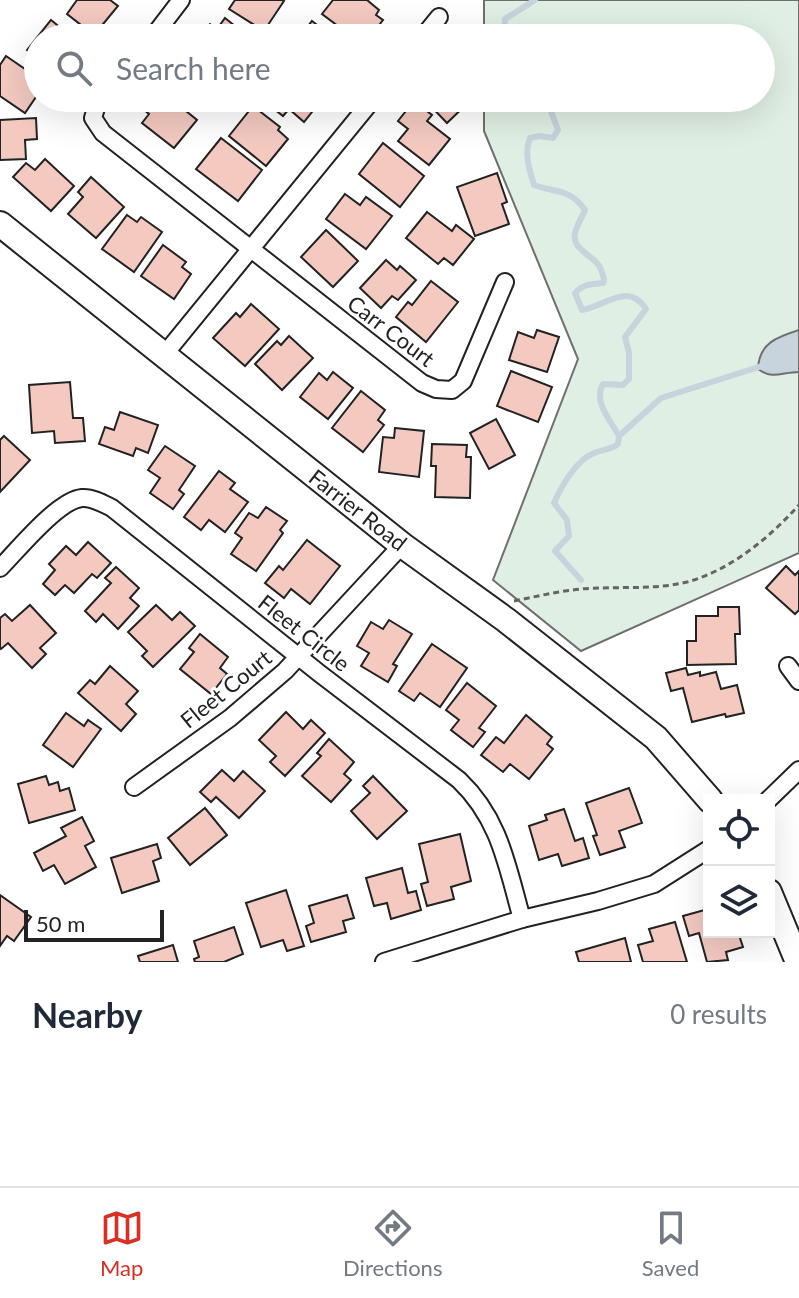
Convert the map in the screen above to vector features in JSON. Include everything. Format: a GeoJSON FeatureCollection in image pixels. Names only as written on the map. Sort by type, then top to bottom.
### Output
{"type":"FeatureCollection","features":[{"type":"Feature","properties":{"kind":"street"},"geometry":{"type":"LineString","coordinates":[[163,24],[181,0]]}},
{"type":"Feature","properties":{"kind":"street"},"geometry":{"type":"LineString","coordinates":[[433,24],[439,17]]}},
{"type":"Feature","properties":{"kind":"street"},"geometry":{"type":"LineString","coordinates":[[95,112],[93,118],[103,133],[251,250]]}},
{"type":"Feature","properties":{"kind":"street"},"geometry":{"type":"LineString","coordinates":[[164,355],[363,112]]}},
{"type":"Feature","properties":{"kind":"street","name":"Farrier Road"},"geometry":{"type":"LineString","coordinates":[[0,224],[402,545],[506,620],[656,738],[705,794]]}},
{"type":"Feature","properties":{"kind":"street","name":"Carr Court"},"geometry":{"type":"LineString","coordinates":[[251,250],[377,351],[422,383],[436,389],[452,390],[463,381],[505,282]]}},
{"type":"Feature","properties":{"kind":"street","name":"Fleet Circle"},"geometry":{"type":"LineString","coordinates":[[0,568],[63,507],[81,498],[112,508],[477,797],[491,818],[500,840],[522,919]]}},
{"type":"Feature","properties":{"kind":"street","name":"Fleet Court"},"geometry":{"type":"LineString","coordinates":[[134,787],[230,718],[300,658],[402,545]]}},
{"type":"Feature","properties":{"kind":"street"},"geometry":{"type":"LineString","coordinates":[[788,666],[799,681]]}},
{"type":"Feature","properties":{"kind":"street"},"geometry":{"type":"LineString","coordinates":[[774,794],[799,770]]}},
{"type":"Feature","properties":{"kind":"street"},"geometry":{"type":"LineString","coordinates":[[384,962],[522,919],[654,884],[703,853]]}},
{"type":"Feature","properties":{"kind":"street"},"geometry":{"type":"LineString","coordinates":[[775,906],[798,962]]}},
{"type":"Feature","properties":{"kind":"path"},"geometry":{"type":"LineString","coordinates":[[511,602],[564,591],[662,587],[690,581],[729,565],[778,528],[799,505]]}},
{"type":"Feature","properties":{"kind":"green space"},"geometry":{"type":"Polygon","coordinates":[[[484,0],[799,0],[799,553],[581,651],[493,580],[578,359],[484,131],[484,112],[775,112],[775,24],[484,24],[484,0]]]}},
{"type":"Feature","properties":{"kind":"shaded area"},"geometry":{"type":"Polygon","coordinates":[[[799,330],[799,372],[773,375],[758,369],[762,353],[771,342],[799,330]]]}},
{"type":"Feature","properties":{"kind":"building"},"geometry":{"type":"Polygon","coordinates":[[[77,0],[110,0],[118,6],[103,24],[80,24],[67,14],[77,0]]]}},
{"type":"Feature","properties":{"kind":"building"},"geometry":{"type":"Polygon","coordinates":[[[235,0],[284,1],[269,24],[253,24],[229,9],[235,0]]]}},
{"type":"Feature","properties":{"kind":"building"},"geometry":{"type":"Polygon","coordinates":[[[333,0],[367,0],[379,10],[376,15],[383,20],[380,24],[335,24],[322,14],[333,0]]]}},
{"type":"Feature","properties":{"kind":"building"},"geometry":{"type":"Polygon","coordinates":[[[6,56],[24,68],[25,113],[0,96],[0,65],[6,56]]]}},
{"type":"Feature","properties":{"kind":"building"},"geometry":{"type":"Polygon","coordinates":[[[147,112],[187,112],[197,120],[174,148],[142,123],[149,114],[147,112]]]}},
{"type":"Feature","properties":{"kind":"building"},"geometry":{"type":"Polygon","coordinates":[[[248,112],[261,112],[280,127],[278,130],[288,139],[266,166],[229,136],[248,112]]]}},
{"type":"Feature","properties":{"kind":"building"},"geometry":{"type":"Polygon","coordinates":[[[292,112],[312,112],[304,122],[292,112]]]}},
{"type":"Feature","properties":{"kind":"building"},"geometry":{"type":"Polygon","coordinates":[[[405,112],[428,112],[432,115],[427,121],[450,139],[429,165],[398,141],[408,129],[398,121],[405,112]]]}},
{"type":"Feature","properties":{"kind":"building"},"geometry":{"type":"Polygon","coordinates":[[[436,112],[458,112],[447,123],[436,112]]]}},
{"type":"Feature","properties":{"kind":"building"},"geometry":{"type":"Polygon","coordinates":[[[36,118],[37,139],[25,140],[26,159],[0,160],[0,120],[36,118]]]}},
{"type":"Feature","properties":{"kind":"building"},"geometry":{"type":"Polygon","coordinates":[[[221,138],[262,170],[238,201],[196,169],[221,138]]]}},
{"type":"Feature","properties":{"kind":"building"},"geometry":{"type":"Polygon","coordinates":[[[383,143],[424,176],[400,207],[359,174],[383,143]]]}},
{"type":"Feature","properties":{"kind":"building"},"geometry":{"type":"Polygon","coordinates":[[[45,159],[74,186],[51,211],[13,177],[26,163],[35,170],[45,159]]]}},
{"type":"Feature","properties":{"kind":"building"},"geometry":{"type":"Polygon","coordinates":[[[497,173],[507,202],[502,204],[509,224],[475,236],[457,187],[497,173]]]}},
{"type":"Feature","properties":{"kind":"building"},"geometry":{"type":"Polygon","coordinates":[[[91,177],[124,207],[96,238],[68,214],[83,197],[78,192],[91,177]]]}},
{"type":"Feature","properties":{"kind":"building"},"geometry":{"type":"Polygon","coordinates":[[[345,194],[360,205],[366,197],[392,216],[366,249],[326,219],[345,194]]]}},
{"type":"Feature","properties":{"kind":"building"},"geometry":{"type":"Polygon","coordinates":[[[427,212],[452,231],[456,225],[474,239],[453,265],[444,258],[438,264],[406,238],[427,212]]]}},
{"type":"Feature","properties":{"kind":"building"},"geometry":{"type":"Polygon","coordinates":[[[127,215],[137,222],[141,217],[162,232],[134,272],[102,249],[127,215]]]}},
{"type":"Feature","properties":{"kind":"building"},"geometry":{"type":"Polygon","coordinates":[[[326,230],[358,261],[333,287],[301,257],[326,230]]]}},
{"type":"Feature","properties":{"kind":"building"},"geometry":{"type":"Polygon","coordinates":[[[163,245],[186,262],[182,267],[191,274],[174,299],[141,276],[163,245]]]}},
{"type":"Feature","properties":{"kind":"building"},"geometry":{"type":"Polygon","coordinates":[[[386,260],[397,270],[400,266],[416,280],[398,300],[392,296],[381,308],[360,288],[386,260]]]}},
{"type":"Feature","properties":{"kind":"building"},"geometry":{"type":"Polygon","coordinates":[[[431,281],[458,302],[426,342],[396,317],[408,302],[412,305],[431,281]]]}},
{"type":"Feature","properties":{"kind":"building"},"geometry":{"type":"Polygon","coordinates":[[[251,304],[279,329],[245,366],[213,338],[236,313],[240,317],[251,304]]]}},
{"type":"Feature","properties":{"kind":"building"},"geometry":{"type":"Polygon","coordinates":[[[537,330],[559,337],[547,372],[509,360],[518,332],[534,338],[537,330]]]}},
{"type":"Feature","properties":{"kind":"building"},"geometry":{"type":"Polygon","coordinates":[[[289,336],[313,358],[282,390],[255,364],[277,341],[281,345],[289,336]]]}},
{"type":"Feature","properties":{"kind":"building"},"geometry":{"type":"Polygon","coordinates":[[[511,371],[552,387],[538,422],[497,406],[511,371]]]}},
{"type":"Feature","properties":{"kind":"building"},"geometry":{"type":"Polygon","coordinates":[[[333,372],[353,388],[328,419],[300,397],[319,373],[327,380],[333,372]]]}},
{"type":"Feature","properties":{"kind":"building"},"geometry":{"type":"Polygon","coordinates":[[[70,382],[73,418],[83,418],[85,441],[55,443],[54,431],[32,433],[29,385],[70,382]]]}},
{"type":"Feature","properties":{"kind":"building"},"geometry":{"type":"Polygon","coordinates":[[[361,391],[385,410],[378,420],[384,425],[363,452],[332,428],[361,391]]]}},
{"type":"Feature","properties":{"kind":"building"},"geometry":{"type":"Polygon","coordinates":[[[120,412],[158,425],[148,453],[136,448],[133,456],[99,444],[105,427],[114,430],[120,412]]]}},
{"type":"Feature","properties":{"kind":"building"},"geometry":{"type":"Polygon","coordinates":[[[496,419],[515,455],[489,469],[470,433],[496,419]]]}},
{"type":"Feature","properties":{"kind":"building"},"geometry":{"type":"Polygon","coordinates":[[[395,428],[424,431],[419,477],[379,472],[383,437],[394,438],[395,428]]]}},
{"type":"Feature","properties":{"kind":"building"},"geometry":{"type":"Polygon","coordinates":[[[4,436],[30,460],[0,492],[0,440],[4,436]]]}},
{"type":"Feature","properties":{"kind":"building"},"geometry":{"type":"Polygon","coordinates":[[[432,444],[467,445],[466,457],[471,457],[470,498],[435,497],[436,466],[431,466],[432,444]]]}},
{"type":"Feature","properties":{"kind":"building"},"geometry":{"type":"Polygon","coordinates":[[[165,446],[195,466],[179,490],[184,494],[173,509],[150,493],[160,478],[148,470],[165,446]]]}},
{"type":"Feature","properties":{"kind":"building"},"geometry":{"type":"Polygon","coordinates":[[[219,471],[235,483],[230,489],[248,502],[225,532],[209,520],[201,530],[184,517],[219,471]]]}},
{"type":"Feature","properties":{"kind":"building"},"geometry":{"type":"Polygon","coordinates":[[[266,507],[287,521],[280,530],[283,533],[256,571],[231,554],[242,538],[235,533],[249,513],[258,518],[266,507]]]}},
{"type":"Feature","properties":{"kind":"building"},"geometry":{"type":"Polygon","coordinates":[[[307,540],[340,566],[310,604],[291,589],[284,598],[265,583],[279,566],[283,570],[307,540]]]}},
{"type":"Feature","properties":{"kind":"building"},"geometry":{"type":"Polygon","coordinates":[[[88,542],[111,563],[97,578],[92,574],[74,593],[65,585],[55,595],[43,584],[55,570],[49,564],[66,546],[76,555],[88,542]]]}},
{"type":"Feature","properties":{"kind":"building"},"geometry":{"type":"Polygon","coordinates":[[[786,566],[795,575],[799,571],[799,610],[795,614],[766,588],[786,566]]]}},
{"type":"Feature","properties":{"kind":"building"},"geometry":{"type":"Polygon","coordinates":[[[116,567],[139,588],[130,598],[139,606],[118,629],[103,614],[96,622],[85,611],[111,583],[105,578],[116,567]]]}},
{"type":"Feature","properties":{"kind":"building"},"geometry":{"type":"Polygon","coordinates":[[[30,605],[56,633],[40,648],[46,654],[32,668],[8,643],[0,647],[0,618],[5,614],[12,621],[30,605]]]}},
{"type":"Feature","properties":{"kind":"building"},"geometry":{"type":"Polygon","coordinates":[[[156,605],[172,620],[180,612],[195,626],[153,667],[142,656],[147,651],[128,632],[156,605]]]}},
{"type":"Feature","properties":{"kind":"building"},"geometry":{"type":"Polygon","coordinates":[[[718,607],[739,607],[740,634],[735,634],[736,664],[687,665],[687,641],[696,641],[696,616],[718,616],[718,607]]]}},
{"type":"Feature","properties":{"kind":"building"},"geometry":{"type":"Polygon","coordinates":[[[389,620],[412,634],[393,664],[397,666],[388,682],[361,666],[369,653],[357,646],[371,622],[383,629],[389,620]]]}},
{"type":"Feature","properties":{"kind":"building"},"geometry":{"type":"Polygon","coordinates":[[[200,634],[228,657],[220,668],[227,674],[211,694],[180,669],[194,652],[189,648],[200,634]]]}},
{"type":"Feature","properties":{"kind":"building"},"geometry":{"type":"Polygon","coordinates":[[[432,644],[467,668],[440,707],[420,693],[414,701],[399,691],[432,644]]]}},
{"type":"Feature","properties":{"kind":"building"},"geometry":{"type":"Polygon","coordinates":[[[110,666],[138,691],[126,704],[136,714],[121,731],[78,693],[90,680],[95,684],[110,666]]]}},
{"type":"Feature","properties":{"kind":"building"},"geometry":{"type":"Polygon","coordinates":[[[686,668],[688,675],[716,672],[721,689],[737,685],[744,713],[692,722],[683,688],[671,691],[666,673],[686,668]]]}},
{"type":"Feature","properties":{"kind":"building"},"geometry":{"type":"Polygon","coordinates":[[[467,683],[496,706],[479,728],[485,732],[473,747],[451,730],[459,720],[446,710],[467,683]]]}},
{"type":"Feature","properties":{"kind":"building"},"geometry":{"type":"Polygon","coordinates":[[[286,712],[303,729],[311,720],[325,733],[285,776],[270,762],[276,756],[259,740],[286,712]]]}},
{"type":"Feature","properties":{"kind":"building"},"geometry":{"type":"Polygon","coordinates":[[[66,713],[84,726],[88,720],[101,729],[73,767],[43,745],[66,713]]]}},
{"type":"Feature","properties":{"kind":"building"},"geometry":{"type":"Polygon","coordinates":[[[526,715],[552,737],[547,744],[553,749],[529,779],[510,764],[503,772],[481,755],[496,737],[504,743],[526,715]]]}},
{"type":"Feature","properties":{"kind":"building"},"geometry":{"type":"Polygon","coordinates":[[[329,739],[354,762],[344,774],[351,780],[331,802],[302,776],[321,756],[317,753],[329,739]]]}},
{"type":"Feature","properties":{"kind":"building"},"geometry":{"type":"Polygon","coordinates":[[[222,770],[234,781],[243,771],[265,791],[239,818],[216,797],[211,802],[200,792],[222,770]]]}},
{"type":"Feature","properties":{"kind":"building"},"geometry":{"type":"Polygon","coordinates":[[[46,776],[49,785],[58,782],[60,791],[69,788],[75,810],[29,823],[18,784],[46,776]]]}},
{"type":"Feature","properties":{"kind":"building"},"geometry":{"type":"Polygon","coordinates":[[[373,776],[407,811],[377,839],[351,811],[370,793],[363,786],[373,776]]]}},
{"type":"Feature","properties":{"kind":"building"},"geometry":{"type":"Polygon","coordinates":[[[629,788],[642,823],[619,831],[625,847],[600,855],[586,803],[629,788]]]}},
{"type":"Feature","properties":{"kind":"building"},"geometry":{"type":"Polygon","coordinates":[[[205,808],[227,835],[190,865],[168,838],[205,808]]]}},
{"type":"Feature","properties":{"kind":"building"},"geometry":{"type":"Polygon","coordinates":[[[564,809],[575,841],[583,838],[589,858],[562,866],[558,854],[539,860],[529,826],[547,820],[545,815],[564,809]]]}},
{"type":"Feature","properties":{"kind":"building"},"geometry":{"type":"Polygon","coordinates":[[[82,817],[94,841],[85,846],[96,867],[65,884],[54,865],[43,871],[34,853],[66,836],[61,828],[82,817]]]}},
{"type":"Feature","properties":{"kind":"building"},"geometry":{"type":"Polygon","coordinates":[[[460,834],[471,881],[451,887],[454,899],[427,906],[421,884],[428,882],[419,844],[460,834]]]}},
{"type":"Feature","properties":{"kind":"building"},"geometry":{"type":"Polygon","coordinates":[[[157,844],[161,858],[153,861],[159,881],[122,893],[111,858],[157,844]]]}},
{"type":"Feature","properties":{"kind":"building"},"geometry":{"type":"Polygon","coordinates":[[[402,868],[408,893],[416,891],[421,910],[391,919],[387,903],[374,906],[366,878],[402,868]]]}},
{"type":"Feature","properties":{"kind":"building"},"geometry":{"type":"Polygon","coordinates":[[[286,890],[304,946],[287,951],[283,940],[261,947],[246,903],[286,890]]]}},
{"type":"Feature","properties":{"kind":"building"},"geometry":{"type":"Polygon","coordinates":[[[0,895],[31,917],[14,941],[7,936],[0,946],[0,895]]]}},
{"type":"Feature","properties":{"kind":"building"},"geometry":{"type":"Polygon","coordinates":[[[347,895],[354,918],[343,921],[346,932],[311,942],[306,926],[314,923],[309,906],[347,895]]]}},
{"type":"Feature","properties":{"kind":"building"},"geometry":{"type":"Polygon","coordinates":[[[703,910],[703,938],[740,938],[743,947],[726,952],[728,960],[707,962],[699,933],[689,936],[683,916],[703,910]]]}},
{"type":"Feature","properties":{"kind":"building"},"geometry":{"type":"Polygon","coordinates":[[[675,922],[687,962],[643,962],[638,945],[653,941],[649,929],[675,922]]]}},
{"type":"Feature","properties":{"kind":"building"},"geometry":{"type":"Polygon","coordinates":[[[234,927],[243,954],[224,962],[195,962],[194,959],[199,957],[194,941],[234,927]]]}},
{"type":"Feature","properties":{"kind":"building"},"geometry":{"type":"Polygon","coordinates":[[[625,938],[631,962],[579,962],[576,952],[625,938]]]}},
{"type":"Feature","properties":{"kind":"building"},"geometry":{"type":"Polygon","coordinates":[[[173,945],[178,962],[140,962],[138,956],[173,945]]]}},
{"type":"Feature","properties":{"kind":"waterway"},"geometry":{"type":"LineString","coordinates":[[505,24],[505,19],[535,0]]}},
{"type":"Feature","properties":{"kind":"waterway"},"geometry":{"type":"LineString","coordinates":[[551,112],[558,130],[553,138],[530,138],[528,161],[534,185],[568,195],[585,210],[575,234],[576,244],[598,264],[604,280],[603,283],[584,286],[575,293],[582,310],[624,296],[639,301],[646,309],[625,337],[629,353],[629,379],[623,385],[603,384],[600,390],[601,404],[619,436]]}},
{"type":"Feature","properties":{"kind":"waterway"},"geometry":{"type":"LineString","coordinates":[[581,580],[555,551],[569,536],[567,520],[554,503],[575,468],[587,457],[618,444],[619,436],[661,398],[765,365]]}}]}
